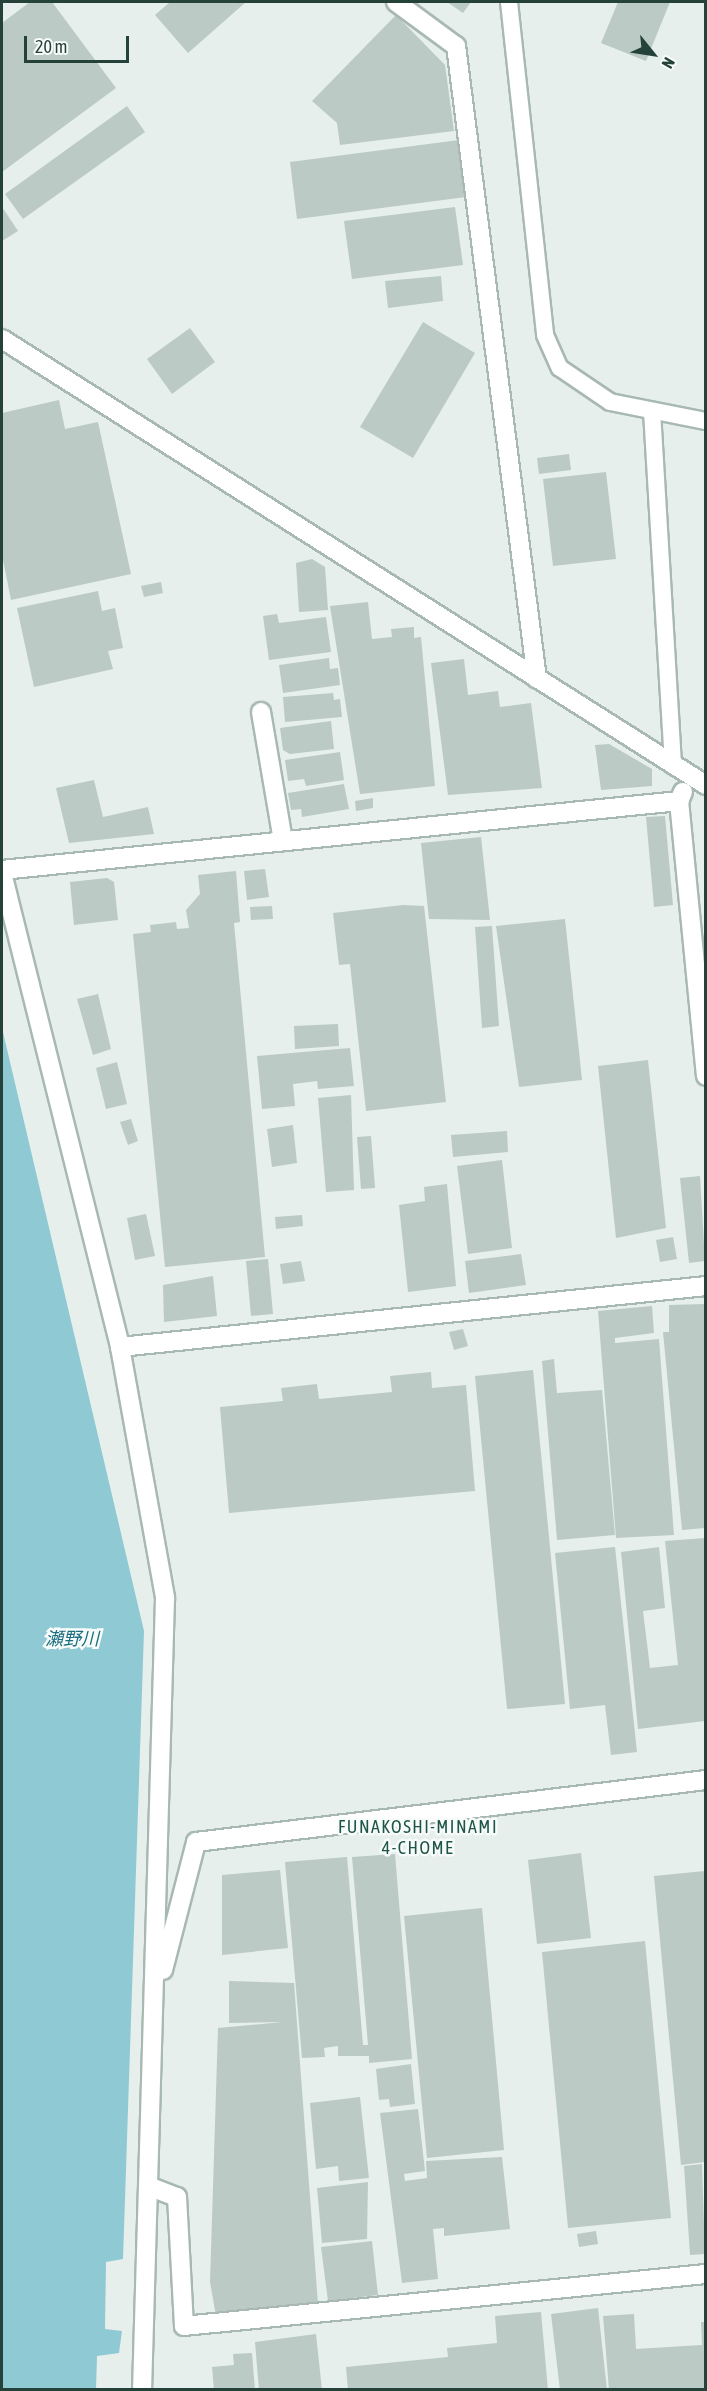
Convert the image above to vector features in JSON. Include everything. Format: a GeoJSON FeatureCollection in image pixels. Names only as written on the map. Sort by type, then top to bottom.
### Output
{"type":"FeatureCollection","features":[{"type":"Feature","properties":{"kind":"street"},"geometry":{"type":"LineString","coordinates":[[396,2],[456,46],[537,679]]}},
{"type":"Feature","properties":{"kind":"street"},"geometry":{"type":"LineString","coordinates":[[2,339],[698,781],[679,801],[2,871],[120,1347],[165,1598],[142,2390]]}},
{"type":"Feature","properties":{"kind":"street"},"geometry":{"type":"LineString","coordinates":[[261,712],[283,841]]}},
{"type":"Feature","properties":{"kind":"street"},"geometry":{"type":"LineString","coordinates":[[679,801],[705,1076]]}},
{"type":"Feature","properties":{"kind":"street"},"geometry":{"type":"LineString","coordinates":[[120,1347],[705,1286]]}},
{"type":"Feature","properties":{"kind":"street"},"geometry":{"type":"LineString","coordinates":[[155,2001],[196,1842],[705,1780]]}},
{"type":"Feature","properties":{"kind":"street"},"geometry":{"type":"LineString","coordinates":[[148,2186],[177,2197],[184,2326],[705,2274]]}},
{"type":"Feature","properties":{"kind":"lane"},"geometry":{"type":"LineString","coordinates":[[508,2],[545,335],[560,368],[582,388],[610,402],[705,421]]}},
{"type":"Feature","properties":{"kind":"lane"},"geometry":{"type":"LineString","coordinates":[[652,411],[673,765]]}},
{"type":"Feature","properties":{"kind":"water","name":"瀬野川"},"geometry":{"type":"Polygon","coordinates":[[[2,1028],[144,1631],[123,2259],[106,2262],[105,2329],[122,2331],[119,2353],[97,2356],[96,2389],[2,2389],[2,1028]]]}},
{"type":"Feature","properties":{"kind":"building"},"geometry":{"type":"Polygon","coordinates":[[[30,2],[52,2],[116,88],[2,172],[2,23],[30,2]]]}},
{"type":"Feature","properties":{"kind":"building"},"geometry":{"type":"Polygon","coordinates":[[[170,2],[246,2],[188,53],[155,15],[170,2]]]}},
{"type":"Feature","properties":{"kind":"building"},"geometry":{"type":"Polygon","coordinates":[[[447,2],[471,2],[463,13],[447,2]]]}},
{"type":"Feature","properties":{"kind":"building"},"geometry":{"type":"Polygon","coordinates":[[[618,2],[670,2],[646,61],[601,43],[618,2]]]}},
{"type":"Feature","properties":{"kind":"building"},"geometry":{"type":"Polygon","coordinates":[[[396,15],[445,65],[454,131],[340,145],[337,123],[312,101],[396,15]]]}},
{"type":"Feature","properties":{"kind":"building"},"geometry":{"type":"Polygon","coordinates":[[[127,106],[145,132],[23,219],[5,194],[127,106]]]}},
{"type":"Feature","properties":{"kind":"building"},"geometry":{"type":"Polygon","coordinates":[[[459,140],[466,197],[297,219],[290,162],[459,140]]]}},
{"type":"Feature","properties":{"kind":"building"},"geometry":{"type":"Polygon","coordinates":[[[2,207],[18,231],[2,241],[2,207]]]}},
{"type":"Feature","properties":{"kind":"building"},"geometry":{"type":"Polygon","coordinates":[[[455,207],[463,265],[352,279],[344,221],[455,207]]]}},
{"type":"Feature","properties":{"kind":"building"},"geometry":{"type":"Polygon","coordinates":[[[441,276],[443,301],[388,308],[385,281],[441,276]]]}},
{"type":"Feature","properties":{"kind":"building"},"geometry":{"type":"Polygon","coordinates":[[[423,322],[475,353],[413,458],[360,427],[423,322]]]}},
{"type":"Feature","properties":{"kind":"building"},"geometry":{"type":"Polygon","coordinates":[[[190,328],[215,362],[172,394],[147,359],[190,328]]]}},
{"type":"Feature","properties":{"kind":"building"},"geometry":{"type":"Polygon","coordinates":[[[59,400],[65,429],[98,422],[131,574],[11,600],[2,555],[2,413],[59,400]]]}},
{"type":"Feature","properties":{"kind":"building"},"geometry":{"type":"Polygon","coordinates":[[[569,454],[571,470],[539,474],[537,458],[569,454]]]}},
{"type":"Feature","properties":{"kind":"building"},"geometry":{"type":"Polygon","coordinates":[[[606,472],[616,559],[553,566],[543,479],[606,472]]]}},
{"type":"Feature","properties":{"kind":"building"},"geometry":{"type":"Polygon","coordinates":[[[312,559],[325,567],[328,610],[299,612],[296,563],[312,559]]]}},
{"type":"Feature","properties":{"kind":"building"},"geometry":{"type":"Polygon","coordinates":[[[161,582],[163,593],[144,597],[141,586],[161,582]]]}},
{"type":"Feature","properties":{"kind":"building"},"geometry":{"type":"Polygon","coordinates":[[[98,591],[102,611],[115,608],[123,648],[108,651],[113,669],[34,687],[17,608],[98,591]]]}},
{"type":"Feature","properties":{"kind":"building"},"geometry":{"type":"Polygon","coordinates":[[[368,602],[372,639],[392,637],[391,629],[414,627],[414,638],[421,637],[435,786],[360,794],[330,606],[368,602]]]}},
{"type":"Feature","properties":{"kind":"building"},"geometry":{"type":"Polygon","coordinates":[[[277,614],[279,623],[326,617],[331,652],[269,660],[263,616],[277,614]]]}},
{"type":"Feature","properties":{"kind":"building"},"geometry":{"type":"Polygon","coordinates":[[[329,658],[330,669],[338,668],[340,685],[283,693],[279,665],[329,658]]]}},
{"type":"Feature","properties":{"kind":"building"},"geometry":{"type":"Polygon","coordinates":[[[464,659],[468,695],[498,691],[500,707],[531,703],[542,788],[448,795],[431,663],[464,659]]]}},
{"type":"Feature","properties":{"kind":"building"},"geometry":{"type":"Polygon","coordinates":[[[333,693],[334,700],[340,699],[342,717],[285,722],[283,697],[333,693]]]}},
{"type":"Feature","properties":{"kind":"building"},"geometry":{"type":"Polygon","coordinates":[[[331,721],[334,749],[290,754],[283,750],[280,728],[331,721]]]}},
{"type":"Feature","properties":{"kind":"building"},"geometry":{"type":"Polygon","coordinates":[[[609,744],[652,769],[652,786],[601,790],[595,745],[609,744]]]}},
{"type":"Feature","properties":{"kind":"building"},"geometry":{"type":"Polygon","coordinates":[[[340,752],[344,780],[306,786],[304,779],[288,781],[285,760],[340,752]]]}},
{"type":"Feature","properties":{"kind":"building"},"geometry":{"type":"Polygon","coordinates":[[[94,780],[103,817],[148,807],[154,834],[69,843],[56,788],[94,780]]]}},
{"type":"Feature","properties":{"kind":"building"},"geometry":{"type":"Polygon","coordinates":[[[344,784],[349,809],[302,817],[301,809],[291,810],[288,793],[344,784]]]}},
{"type":"Feature","properties":{"kind":"building"},"geometry":{"type":"Polygon","coordinates":[[[373,798],[373,808],[356,811],[355,801],[373,798]]]}},
{"type":"Feature","properties":{"kind":"building"},"geometry":{"type":"Polygon","coordinates":[[[665,816],[673,905],[654,907],[646,817],[665,816]]]}},
{"type":"Feature","properties":{"kind":"building"},"geometry":{"type":"Polygon","coordinates":[[[481,837],[490,920],[429,919],[421,843],[481,837]]]}},
{"type":"Feature","properties":{"kind":"building"},"geometry":{"type":"Polygon","coordinates":[[[265,869],[269,897],[247,900],[244,871],[265,869]]]}},
{"type":"Feature","properties":{"kind":"building"},"geometry":{"type":"Polygon","coordinates":[[[236,871],[240,922],[234,923],[265,1257],[165,1267],[133,934],[151,932],[150,925],[176,922],[177,929],[189,928],[186,910],[200,894],[198,875],[236,871]]]}},
{"type":"Feature","properties":{"kind":"building"},"geometry":{"type":"Polygon","coordinates":[[[107,878],[114,882],[118,920],[74,925],[70,882],[107,878]]]}},
{"type":"Feature","properties":{"kind":"building"},"geometry":{"type":"Polygon","coordinates":[[[403,905],[424,906],[446,1102],[366,1111],[350,964],[339,965],[333,913],[403,905]]]}},
{"type":"Feature","properties":{"kind":"building"},"geometry":{"type":"Polygon","coordinates":[[[272,906],[273,919],[251,920],[250,907],[272,906]]]}},
{"type":"Feature","properties":{"kind":"building"},"geometry":{"type":"Polygon","coordinates":[[[565,919],[582,1080],[519,1087],[496,926],[565,919]]]}},
{"type":"Feature","properties":{"kind":"building"},"geometry":{"type":"Polygon","coordinates":[[[492,926],[499,1026],[482,1028],[475,927],[492,926]]]}},
{"type":"Feature","properties":{"kind":"building"},"geometry":{"type":"Polygon","coordinates":[[[98,994],[111,1049],[93,1055],[77,999],[98,994]]]}},
{"type":"Feature","properties":{"kind":"building"},"geometry":{"type":"Polygon","coordinates":[[[338,1024],[339,1046],[295,1049],[294,1026],[338,1024]]]}},
{"type":"Feature","properties":{"kind":"building"},"geometry":{"type":"Polygon","coordinates":[[[350,1048],[354,1086],[318,1089],[317,1081],[293,1084],[295,1106],[262,1109],[257,1056],[350,1048]]]}},
{"type":"Feature","properties":{"kind":"building"},"geometry":{"type":"Polygon","coordinates":[[[648,1060],[666,1228],[616,1238],[598,1066],[648,1060]]]}},
{"type":"Feature","properties":{"kind":"building"},"geometry":{"type":"Polygon","coordinates":[[[117,1062],[127,1104],[106,1109],[96,1068],[117,1062]]]}},
{"type":"Feature","properties":{"kind":"building"},"geometry":{"type":"Polygon","coordinates":[[[351,1095],[354,1190],[326,1192],[318,1098],[351,1095]]]}},
{"type":"Feature","properties":{"kind":"building"},"geometry":{"type":"Polygon","coordinates":[[[131,1119],[138,1141],[128,1145],[120,1122],[131,1119]]]}},
{"type":"Feature","properties":{"kind":"building"},"geometry":{"type":"Polygon","coordinates":[[[293,1125],[297,1163],[272,1167],[267,1129],[293,1125]]]}},
{"type":"Feature","properties":{"kind":"building"},"geometry":{"type":"Polygon","coordinates":[[[507,1131],[508,1152],[453,1157],[451,1135],[507,1131]]]}},
{"type":"Feature","properties":{"kind":"building"},"geometry":{"type":"Polygon","coordinates":[[[371,1136],[375,1188],[361,1189],[357,1137],[371,1136]]]}},
{"type":"Feature","properties":{"kind":"building"},"geometry":{"type":"Polygon","coordinates":[[[502,1160],[512,1248],[468,1254],[457,1166],[502,1160]]]}},
{"type":"Feature","properties":{"kind":"building"},"geometry":{"type":"Polygon","coordinates":[[[700,1176],[705,1261],[689,1263],[680,1178],[700,1176]]]}},
{"type":"Feature","properties":{"kind":"building"},"geometry":{"type":"Polygon","coordinates":[[[447,1184],[456,1286],[408,1292],[399,1205],[425,1201],[424,1187],[447,1184]]]}},
{"type":"Feature","properties":{"kind":"building"},"geometry":{"type":"Polygon","coordinates":[[[146,1214],[155,1256],[135,1260],[127,1218],[146,1214]]]}},
{"type":"Feature","properties":{"kind":"building"},"geometry":{"type":"Polygon","coordinates":[[[302,1215],[303,1226],[276,1229],[275,1217],[302,1215]]]}},
{"type":"Feature","properties":{"kind":"building"},"geometry":{"type":"Polygon","coordinates":[[[673,1237],[677,1259],[660,1262],[656,1240],[673,1237]]]}},
{"type":"Feature","properties":{"kind":"building"},"geometry":{"type":"Polygon","coordinates":[[[521,1254],[526,1285],[469,1293],[465,1261],[521,1254]]]}},
{"type":"Feature","properties":{"kind":"building"},"geometry":{"type":"Polygon","coordinates":[[[268,1259],[273,1314],[251,1316],[246,1261],[268,1259]]]}},
{"type":"Feature","properties":{"kind":"building"},"geometry":{"type":"Polygon","coordinates":[[[301,1261],[305,1281],[283,1284],[280,1264],[301,1261]]]}},
{"type":"Feature","properties":{"kind":"building"},"geometry":{"type":"Polygon","coordinates":[[[213,1276],[217,1316],[164,1322],[163,1285],[213,1276]]]}},
{"type":"Feature","properties":{"kind":"building"},"geometry":{"type":"Polygon","coordinates":[[[705,1304],[705,1528],[682,1530],[663,1332],[669,1332],[669,1305],[705,1304]]]}},
{"type":"Feature","properties":{"kind":"building"},"geometry":{"type":"Polygon","coordinates":[[[652,1306],[654,1333],[615,1338],[615,1343],[659,1339],[674,1535],[616,1538],[598,1311],[652,1306]]]}},
{"type":"Feature","properties":{"kind":"building"},"geometry":{"type":"Polygon","coordinates":[[[463,1329],[468,1346],[454,1350],[449,1332],[463,1329]]]}},
{"type":"Feature","properties":{"kind":"building"},"geometry":{"type":"Polygon","coordinates":[[[554,1359],[557,1393],[602,1390],[615,1535],[557,1540],[542,1361],[554,1359]]]}},
{"type":"Feature","properties":{"kind":"building"},"geometry":{"type":"Polygon","coordinates":[[[533,1370],[565,1704],[507,1709],[475,1376],[533,1370]]]}},
{"type":"Feature","properties":{"kind":"building"},"geometry":{"type":"Polygon","coordinates":[[[431,1372],[432,1388],[466,1385],[475,1491],[229,1513],[220,1407],[283,1401],[281,1388],[317,1384],[319,1399],[392,1392],[390,1376],[431,1372]]]}},
{"type":"Feature","properties":{"kind":"building"},"geometry":{"type":"Polygon","coordinates":[[[705,1538],[705,1721],[638,1729],[621,1552],[659,1547],[665,1608],[643,1611],[650,1668],[678,1665],[665,1541],[705,1538]]]}},
{"type":"Feature","properties":{"kind":"building"},"geometry":{"type":"Polygon","coordinates":[[[615,1547],[637,1752],[611,1755],[605,1705],[570,1709],[555,1553],[615,1547]]]}},
{"type":"Feature","properties":{"kind":"building"},"geometry":{"type":"Polygon","coordinates":[[[581,1853],[591,1938],[537,1944],[528,1860],[581,1853]]]}},
{"type":"Feature","properties":{"kind":"building"},"geometry":{"type":"Polygon","coordinates":[[[395,1854],[412,2059],[369,2063],[369,2056],[338,2056],[338,2046],[324,2048],[325,2057],[302,2058],[285,1862],[347,1857],[363,2045],[368,2045],[352,1857],[395,1854]]]}},
{"type":"Feature","properties":{"kind":"building"},"geometry":{"type":"Polygon","coordinates":[[[280,1870],[288,1948],[222,1955],[222,1875],[280,1870]]]}},
{"type":"Feature","properties":{"kind":"building"},"geometry":{"type":"Polygon","coordinates":[[[705,1871],[705,2162],[681,2165],[654,1876],[705,1871]]]}},
{"type":"Feature","properties":{"kind":"building"},"geometry":{"type":"Polygon","coordinates":[[[482,1908],[504,2150],[427,2158],[404,1916],[482,1908]]]}},
{"type":"Feature","properties":{"kind":"building"},"geometry":{"type":"Polygon","coordinates":[[[645,1941],[671,2218],[568,2228],[542,1952],[645,1941]]]}},
{"type":"Feature","properties":{"kind":"building"},"geometry":{"type":"Polygon","coordinates":[[[229,1981],[294,1983],[318,2304],[216,2316],[210,2282],[218,2028],[283,2022],[229,2023],[229,1981]]]}},
{"type":"Feature","properties":{"kind":"building"},"geometry":{"type":"Polygon","coordinates":[[[411,2064],[415,2104],[390,2107],[389,2099],[379,2100],[376,2069],[411,2064]]]}},
{"type":"Feature","properties":{"kind":"building"},"geometry":{"type":"Polygon","coordinates":[[[360,2097],[369,2178],[339,2181],[338,2166],[316,2169],[310,2103],[360,2097]]]}},
{"type":"Feature","properties":{"kind":"building"},"geometry":{"type":"Polygon","coordinates":[[[418,2109],[425,2171],[404,2174],[405,2181],[427,2178],[426,2161],[502,2157],[510,2229],[444,2236],[444,2228],[433,2229],[438,2279],[402,2283],[380,2113],[418,2109]]]}},
{"type":"Feature","properties":{"kind":"building"},"geometry":{"type":"Polygon","coordinates":[[[702,2164],[705,2254],[690,2255],[684,2166],[702,2164]]]}},
{"type":"Feature","properties":{"kind":"building"},"geometry":{"type":"Polygon","coordinates":[[[368,2182],[367,2239],[322,2243],[317,2188],[368,2182]]]}},
{"type":"Feature","properties":{"kind":"building"},"geometry":{"type":"Polygon","coordinates":[[[596,2231],[598,2244],[579,2247],[577,2234],[596,2231]]]}},
{"type":"Feature","properties":{"kind":"building"},"geometry":{"type":"Polygon","coordinates":[[[372,2241],[378,2295],[328,2301],[321,2247],[372,2241]]]}},
{"type":"Feature","properties":{"kind":"building"},"geometry":{"type":"Polygon","coordinates":[[[598,2308],[607,2390],[560,2390],[551,2314],[598,2308]]]}},
{"type":"Feature","properties":{"kind":"building"},"geometry":{"type":"Polygon","coordinates":[[[541,2312],[548,2390],[348,2390],[346,2367],[448,2357],[447,2348],[497,2343],[495,2316],[541,2312]]]}},
{"type":"Feature","properties":{"kind":"building"},"geometry":{"type":"Polygon","coordinates":[[[634,2314],[636,2349],[702,2345],[701,2322],[705,2322],[704,2390],[609,2390],[603,2316],[634,2314]]]}},
{"type":"Feature","properties":{"kind":"building"},"geometry":{"type":"Polygon","coordinates":[[[316,2334],[322,2390],[259,2390],[255,2342],[316,2334]]]}},
{"type":"Feature","properties":{"kind":"building"},"geometry":{"type":"Polygon","coordinates":[[[252,2353],[255,2390],[214,2390],[212,2367],[234,2365],[233,2354],[252,2353]]]}},
{"type":"Feature","properties":{"kind":"district","name":"FUNAKOSHI-MINAMI 4-CHOME"},"geometry":{"type":"Point","coordinates":[418,1838]}}]}
